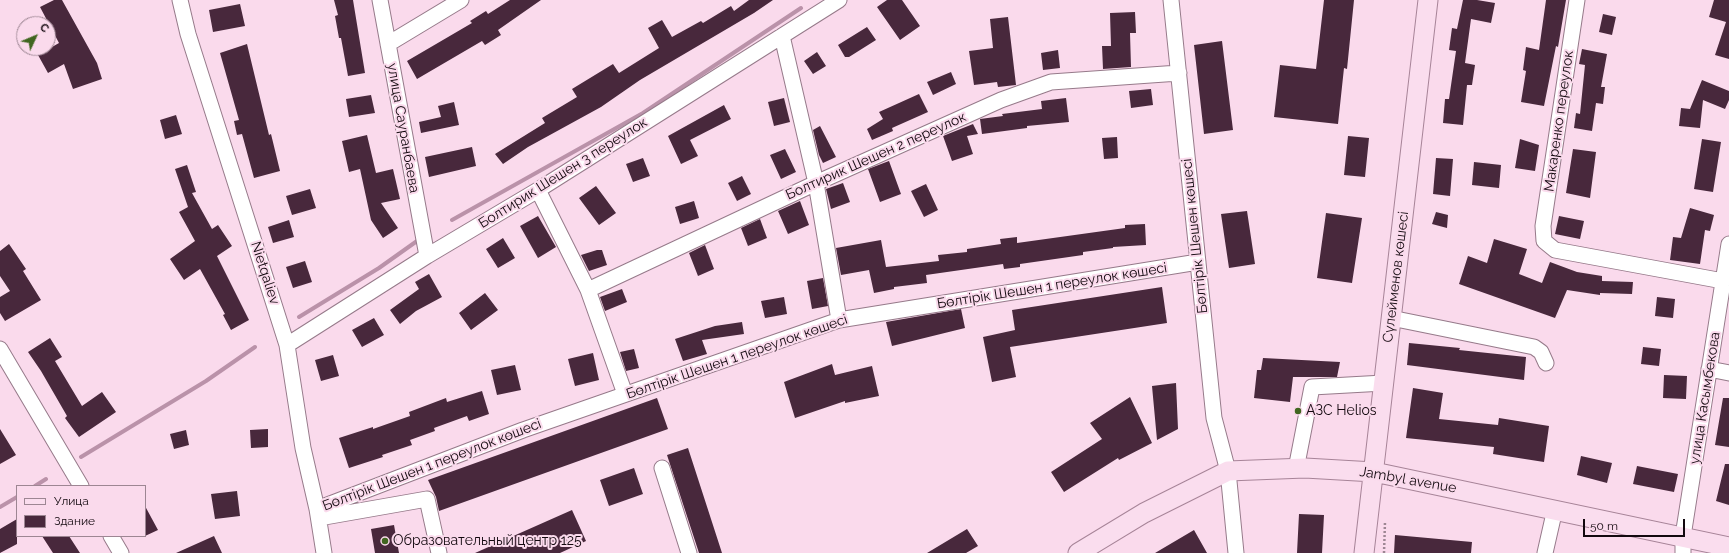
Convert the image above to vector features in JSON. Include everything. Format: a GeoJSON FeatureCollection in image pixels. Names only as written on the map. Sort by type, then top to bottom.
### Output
{"type":"FeatureCollection","features":[{"type":"Feature","properties":{"kind":"main road","name":"Сүлейменов көшесі"},"geometry":{"type":"LineString","coordinates":[[1364,553],[1428,0]]}},
{"type":"Feature","properties":{"kind":"main road","name":"Jambyl avenue"},"geometry":{"type":"LineString","coordinates":[[1078,553],[1144,513],[1228,471],[1296,469],[1374,472],[1555,509],[1683,545],[1729,547]]}},
{"type":"Feature","properties":{"kind":"street","name":"Nietqaliev"},"geometry":{"type":"LineString","coordinates":[[180,0],[188,34],[287,345],[303,448],[318,514],[324,553]]}},
{"type":"Feature","properties":{"kind":"street","name":"улица Сауранбаева"},"geometry":{"type":"LineString","coordinates":[[380,0],[427,256]]}},
{"type":"Feature","properties":{"kind":"street"},"geometry":{"type":"LineString","coordinates":[[388,44],[461,0]]}},
{"type":"Feature","properties":{"kind":"street","name":"Бөлтірік Шешен көшесі"},"geometry":{"type":"LineString","coordinates":[[1171,0],[1214,418],[1228,471],[1236,553]]}},
{"type":"Feature","properties":{"kind":"street","name":"Макаренко переулок"},"geometry":{"type":"LineString","coordinates":[[1577,0],[1543,226],[1544,241],[1555,250],[1723,281]]}},
{"type":"Feature","properties":{"kind":"street","name":"Болтирик Шешен 3 переулок"},"geometry":{"type":"LineString","coordinates":[[287,345],[427,256],[538,190],[782,36],[830,2]]}},
{"type":"Feature","properties":{"kind":"street"},"geometry":{"type":"LineString","coordinates":[[782,36],[816,183],[839,320]]}},
{"type":"Feature","properties":{"kind":"street","name":"Болтирик Шешен 2 переулок"},"geometry":{"type":"LineString","coordinates":[[588,290],[816,183],[1001,100],[1051,82],[1179,73]]}},
{"type":"Feature","properties":{"kind":"street"},"geometry":{"type":"LineString","coordinates":[[538,190],[588,290],[625,394]]}},
{"type":"Feature","properties":{"kind":"street","name":"улица Касымбекова"},"geometry":{"type":"LineString","coordinates":[[1683,545],[1729,244]]}},
{"type":"Feature","properties":{"kind":"street","name":"Бөлтірік Шешен 1 переулок көшесі"},"geometry":{"type":"LineString","coordinates":[[318,514],[523,430],[839,320],[1198,262]]}},
{"type":"Feature","properties":{"kind":"street"},"geometry":{"type":"LineString","coordinates":[[1392,318],[1534,347],[1541,352],[1546,363]]}},
{"type":"Feature","properties":{"kind":"street"},"geometry":{"type":"LineString","coordinates":[[0,349],[80,485]]}},
{"type":"Feature","properties":{"kind":"street"},"geometry":{"type":"LineString","coordinates":[[1709,369],[1729,372]]}},
{"type":"Feature","properties":{"kind":"street"},"geometry":{"type":"LineString","coordinates":[[1296,469],[1312,387],[1384,383]]}},
{"type":"Feature","properties":{"kind":"street"},"geometry":{"type":"LineString","coordinates":[[662,468],[689,553]]}},
{"type":"Feature","properties":{"kind":"street"},"geometry":{"type":"LineString","coordinates":[[318,514],[427,499],[439,553]]}},
{"type":"Feature","properties":{"kind":"street"},"geometry":{"type":"LineString","coordinates":[[1545,553],[1555,509]]}},
{"type":"Feature","properties":{"kind":"street"},"geometry":{"type":"LineString","coordinates":[[112,537],[121,553]]}},
{"type":"Feature","properties":{"kind":"building"},"geometry":{"type":"Polygon","coordinates":[[[54,0],[62,0],[97,63],[102,79],[73,89],[64,64],[48,73],[39,56],[56,56],[56,45],[59,43],[56,37],[56,16],[45,16],[40,7],[54,0]]]}},
{"type":"Feature","properties":{"kind":"building"},"geometry":{"type":"Polygon","coordinates":[[[334,0],[353,0],[365,73],[348,76],[341,38],[339,38],[335,16],[338,15],[334,0]]]}},
{"type":"Feature","properties":{"kind":"building"},"geometry":{"type":"Polygon","coordinates":[[[510,0],[541,0],[498,30],[501,35],[485,45],[482,41],[417,79],[407,61],[472,23],[470,21],[486,11],[488,14],[510,0]]]}},
{"type":"Feature","properties":{"kind":"building"},"geometry":{"type":"Polygon","coordinates":[[[749,0],[773,0],[754,13],[640,80],[601,107],[528,147],[503,164],[495,154],[545,123],[542,118],[577,97],[572,89],[613,64],[619,73],[659,48],[648,28],[662,20],[672,37],[701,21],[703,23],[731,6],[734,11],[749,0]]]}},
{"type":"Feature","properties":{"kind":"building"},"geometry":{"type":"Polygon","coordinates":[[[887,0],[902,0],[920,26],[900,40],[877,7],[887,0]]]}},
{"type":"Feature","properties":{"kind":"building"},"geometry":{"type":"Polygon","coordinates":[[[1324,0],[1354,0],[1347,69],[1344,68],[1338,124],[1274,117],[1280,65],[1316,69],[1324,0]]]}},
{"type":"Feature","properties":{"kind":"building"},"geometry":{"type":"Polygon","coordinates":[[[1463,0],[1477,0],[1495,3],[1491,23],[1471,19],[1465,63],[1475,65],[1472,85],[1467,85],[1463,125],[1443,123],[1445,99],[1449,99],[1456,51],[1449,50],[1452,28],[1457,29],[1463,0]]]}},
{"type":"Feature","properties":{"kind":"building"},"geometry":{"type":"Polygon","coordinates":[[[1546,0],[1566,0],[1558,47],[1556,46],[1544,106],[1521,102],[1526,71],[1523,70],[1526,47],[1539,50],[1546,0]]]}},
{"type":"Feature","properties":{"kind":"building"},"geometry":{"type":"Polygon","coordinates":[[[1714,0],[1729,0],[1729,59],[1715,55],[1726,22],[1709,17],[1714,0]]]}},
{"type":"Feature","properties":{"kind":"building"},"geometry":{"type":"Polygon","coordinates":[[[240,4],[245,26],[213,32],[209,10],[240,4]]]}},
{"type":"Feature","properties":{"kind":"building"},"geometry":{"type":"Polygon","coordinates":[[[1135,12],[1136,33],[1130,33],[1131,67],[1103,69],[1102,46],[1111,46],[1110,13],[1135,12]]]}},
{"type":"Feature","properties":{"kind":"building"},"geometry":{"type":"Polygon","coordinates":[[[1603,14],[1616,17],[1612,35],[1599,32],[1603,14]]]}},
{"type":"Feature","properties":{"kind":"building"},"geometry":{"type":"Polygon","coordinates":[[[1008,17],[1016,85],[998,87],[997,82],[974,85],[969,51],[993,48],[990,19],[1008,17]]]}},
{"type":"Feature","properties":{"kind":"building"},"geometry":{"type":"Polygon","coordinates":[[[867,27],[876,40],[849,57],[845,57],[838,45],[867,27]]]}},
{"type":"Feature","properties":{"kind":"building"},"geometry":{"type":"Polygon","coordinates":[[[1222,41],[1233,130],[1204,134],[1194,45],[1222,41]]]}},
{"type":"Feature","properties":{"kind":"building"},"geometry":{"type":"Polygon","coordinates":[[[247,44],[269,135],[271,134],[280,171],[254,178],[242,134],[237,135],[234,121],[239,120],[220,53],[247,44]]]}},
{"type":"Feature","properties":{"kind":"building"},"geometry":{"type":"Polygon","coordinates":[[[1582,49],[1607,54],[1601,87],[1605,87],[1603,104],[1596,103],[1592,131],[1574,128],[1576,113],[1580,114],[1585,65],[1579,64],[1582,49]]]}},
{"type":"Feature","properties":{"kind":"building"},"geometry":{"type":"Polygon","coordinates":[[[1058,50],[1060,68],[1043,70],[1041,53],[1058,50]]]}},
{"type":"Feature","properties":{"kind":"building"},"geometry":{"type":"Polygon","coordinates":[[[817,52],[826,66],[813,74],[804,61],[817,52]]]}},
{"type":"Feature","properties":{"kind":"building"},"geometry":{"type":"Polygon","coordinates":[[[951,72],[956,84],[933,95],[927,82],[951,72]]]}},
{"type":"Feature","properties":{"kind":"building"},"geometry":{"type":"Polygon","coordinates":[[[1702,80],[1729,91],[1729,100],[1725,109],[1703,100],[1700,128],[1679,126],[1681,108],[1690,109],[1702,80]]]}},
{"type":"Feature","properties":{"kind":"building"},"geometry":{"type":"Polygon","coordinates":[[[1151,89],[1153,105],[1131,108],[1129,91],[1151,89]]]}},
{"type":"Feature","properties":{"kind":"building"},"geometry":{"type":"Polygon","coordinates":[[[919,94],[928,112],[892,128],[893,131],[872,140],[867,129],[883,119],[879,112],[919,94]]]}},
{"type":"Feature","properties":{"kind":"building"},"geometry":{"type":"Polygon","coordinates":[[[371,95],[375,113],[349,117],[346,99],[371,95]]]}},
{"type":"Feature","properties":{"kind":"building"},"geometry":{"type":"Polygon","coordinates":[[[784,98],[790,122],[774,126],[768,102],[784,98]]]}},
{"type":"Feature","properties":{"kind":"building"},"geometry":{"type":"Polygon","coordinates":[[[1066,98],[1069,122],[1027,126],[1027,128],[982,134],[980,119],[1003,116],[1002,114],[1042,109],[1041,101],[1066,98]]]}},
{"type":"Feature","properties":{"kind":"building"},"geometry":{"type":"Polygon","coordinates":[[[454,102],[459,125],[421,133],[419,122],[441,117],[438,106],[454,102]]]}},
{"type":"Feature","properties":{"kind":"building"},"geometry":{"type":"Polygon","coordinates":[[[724,105],[731,119],[690,140],[698,156],[681,164],[668,136],[724,105]]]}},
{"type":"Feature","properties":{"kind":"building"},"geometry":{"type":"Polygon","coordinates":[[[176,115],[182,134],[165,139],[160,120],[176,115]]]}},
{"type":"Feature","properties":{"kind":"building"},"geometry":{"type":"Polygon","coordinates":[[[973,124],[978,134],[967,136],[973,154],[952,161],[943,136],[973,124]]]}},
{"type":"Feature","properties":{"kind":"building"},"geometry":{"type":"Polygon","coordinates":[[[820,126],[836,157],[823,163],[819,155],[813,130],[820,126]]]}},
{"type":"Feature","properties":{"kind":"building"},"geometry":{"type":"Polygon","coordinates":[[[367,135],[376,173],[393,169],[400,199],[381,203],[398,228],[383,238],[371,220],[360,169],[349,172],[342,141],[367,135]]]}},
{"type":"Feature","properties":{"kind":"building"},"geometry":{"type":"Polygon","coordinates":[[[1348,136],[1369,138],[1365,177],[1344,175],[1348,136]]]}},
{"type":"Feature","properties":{"kind":"building"},"geometry":{"type":"Polygon","coordinates":[[[1117,137],[1118,158],[1104,159],[1102,138],[1117,137]]]}},
{"type":"Feature","properties":{"kind":"building"},"geometry":{"type":"Polygon","coordinates":[[[1520,139],[1539,145],[1535,171],[1515,168],[1520,139]]]}},
{"type":"Feature","properties":{"kind":"building"},"geometry":{"type":"Polygon","coordinates":[[[1702,139],[1721,142],[1713,192],[1694,189],[1702,139]]]}},
{"type":"Feature","properties":{"kind":"building"},"geometry":{"type":"Polygon","coordinates":[[[472,147],[476,166],[429,177],[425,157],[472,147]]]}},
{"type":"Feature","properties":{"kind":"building"},"geometry":{"type":"Polygon","coordinates":[[[785,149],[796,172],[781,179],[770,155],[785,149]]]}},
{"type":"Feature","properties":{"kind":"building"},"geometry":{"type":"Polygon","coordinates":[[[1573,149],[1596,152],[1590,198],[1566,193],[1573,149]]]}},
{"type":"Feature","properties":{"kind":"building"},"geometry":{"type":"Polygon","coordinates":[[[643,158],[650,176],[633,182],[626,164],[643,158]]]}},
{"type":"Feature","properties":{"kind":"building"},"geometry":{"type":"Polygon","coordinates":[[[1436,158],[1453,159],[1450,196],[1433,194],[1436,158]]]}},
{"type":"Feature","properties":{"kind":"building"},"geometry":{"type":"Polygon","coordinates":[[[889,161],[901,194],[880,202],[868,169],[889,161]]]}},
{"type":"Feature","properties":{"kind":"building"},"geometry":{"type":"Polygon","coordinates":[[[1474,162],[1501,165],[1499,188],[1472,185],[1474,162]]]}},
{"type":"Feature","properties":{"kind":"building"},"geometry":{"type":"Polygon","coordinates":[[[187,165],[196,192],[192,193],[212,229],[218,225],[232,246],[217,256],[249,320],[231,330],[223,315],[225,314],[200,269],[184,280],[170,259],[195,241],[179,212],[188,207],[175,169],[187,165]]]}},
{"type":"Feature","properties":{"kind":"building"},"geometry":{"type":"Polygon","coordinates":[[[742,176],[751,194],[737,201],[728,183],[742,176]]]}},
{"type":"Feature","properties":{"kind":"building"},"geometry":{"type":"Polygon","coordinates":[[[843,183],[850,202],[831,209],[826,189],[843,183]]]}},
{"type":"Feature","properties":{"kind":"building"},"geometry":{"type":"Polygon","coordinates":[[[926,184],[938,210],[924,217],[911,191],[926,184]]]}},
{"type":"Feature","properties":{"kind":"building"},"geometry":{"type":"Polygon","coordinates":[[[596,186],[616,213],[599,225],[579,198],[596,186]]]}},
{"type":"Feature","properties":{"kind":"building"},"geometry":{"type":"Polygon","coordinates":[[[310,189],[316,208],[292,215],[286,196],[310,189]]]}},
{"type":"Feature","properties":{"kind":"building"},"geometry":{"type":"Polygon","coordinates":[[[694,201],[699,218],[680,224],[675,207],[694,201]]]}},
{"type":"Feature","properties":{"kind":"building"},"geometry":{"type":"Polygon","coordinates":[[[800,201],[809,225],[788,234],[778,211],[800,201]]]}},
{"type":"Feature","properties":{"kind":"building"},"geometry":{"type":"Polygon","coordinates":[[[1690,208],[1714,215],[1710,231],[1705,230],[1700,264],[1670,260],[1673,237],[1681,238],[1690,208]]]}},
{"type":"Feature","properties":{"kind":"building"},"geometry":{"type":"Polygon","coordinates":[[[1247,211],[1255,264],[1229,268],[1221,214],[1247,211]]]}},
{"type":"Feature","properties":{"kind":"building"},"geometry":{"type":"Polygon","coordinates":[[[1436,212],[1448,215],[1447,228],[1432,224],[1436,212]]]}},
{"type":"Feature","properties":{"kind":"building"},"geometry":{"type":"Polygon","coordinates":[[[1326,213],[1362,218],[1352,283],[1317,278],[1326,213]]]}},
{"type":"Feature","properties":{"kind":"building"},"geometry":{"type":"Polygon","coordinates":[[[538,216],[556,247],[538,258],[520,226],[538,216]]]}},
{"type":"Feature","properties":{"kind":"building"},"geometry":{"type":"Polygon","coordinates":[[[1559,216],[1584,221],[1580,239],[1555,234],[1559,216]]]}},
{"type":"Feature","properties":{"kind":"building"},"geometry":{"type":"Polygon","coordinates":[[[760,219],[767,238],[748,246],[741,228],[760,219]]]}},
{"type":"Feature","properties":{"kind":"building"},"geometry":{"type":"Polygon","coordinates":[[[289,220],[294,237],[273,243],[268,227],[289,220]]]}},
{"type":"Feature","properties":{"kind":"building"},"geometry":{"type":"Polygon","coordinates":[[[1145,224],[1146,245],[1113,247],[1083,252],[1083,255],[1020,264],[1020,267],[1004,269],[1003,264],[926,275],[927,283],[894,287],[894,289],[874,293],[869,270],[841,275],[836,248],[881,240],[886,267],[939,261],[938,255],[967,252],[967,249],[1001,244],[1000,239],[1017,237],[1017,243],[1125,228],[1125,225],[1145,224]]]}},
{"type":"Feature","properties":{"kind":"building"},"geometry":{"type":"Polygon","coordinates":[[[503,238],[515,258],[498,268],[486,249],[503,238]]]}},
{"type":"Feature","properties":{"kind":"building"},"geometry":{"type":"Polygon","coordinates":[[[1494,239],[1527,249],[1519,274],[1542,283],[1550,262],[1577,272],[1602,276],[1602,281],[1633,282],[1632,294],[1600,293],[1600,295],[1567,290],[1555,318],[1459,284],[1468,256],[1487,263],[1494,239]]]}},
{"type":"Feature","properties":{"kind":"building"},"geometry":{"type":"Polygon","coordinates":[[[9,244],[26,269],[23,271],[41,300],[5,321],[0,313],[0,297],[10,291],[0,276],[0,251],[9,244]]]}},
{"type":"Feature","properties":{"kind":"building"},"geometry":{"type":"Polygon","coordinates":[[[705,245],[714,269],[698,276],[689,253],[705,245]]]}},
{"type":"Feature","properties":{"kind":"building"},"geometry":{"type":"Polygon","coordinates":[[[602,250],[607,265],[589,271],[581,255],[602,250]]]}},
{"type":"Feature","properties":{"kind":"building"},"geometry":{"type":"Polygon","coordinates":[[[305,261],[312,282],[293,288],[286,267],[305,261]]]}},
{"type":"Feature","properties":{"kind":"building"},"geometry":{"type":"Polygon","coordinates":[[[429,274],[442,297],[416,311],[400,324],[390,310],[419,289],[415,282],[429,274]]]}},
{"type":"Feature","properties":{"kind":"building"},"geometry":{"type":"Polygon","coordinates":[[[823,278],[828,306],[812,309],[807,281],[823,278]]]}},
{"type":"Feature","properties":{"kind":"building"},"geometry":{"type":"Polygon","coordinates":[[[1162,287],[1167,323],[1010,347],[1016,377],[992,382],[983,337],[1015,330],[1012,310],[1162,287]]]}},
{"type":"Feature","properties":{"kind":"building"},"geometry":{"type":"Polygon","coordinates":[[[622,289],[627,302],[605,311],[600,297],[622,289]]]}},
{"type":"Feature","properties":{"kind":"building"},"geometry":{"type":"Polygon","coordinates":[[[485,293],[498,310],[471,330],[459,313],[485,293]]]}},
{"type":"Feature","properties":{"kind":"building"},"geometry":{"type":"Polygon","coordinates":[[[784,297],[787,314],[765,318],[761,301],[784,297]]]}},
{"type":"Feature","properties":{"kind":"building"},"geometry":{"type":"Polygon","coordinates":[[[1657,297],[1675,299],[1673,318],[1655,316],[1657,297]]]}},
{"type":"Feature","properties":{"kind":"building"},"geometry":{"type":"Polygon","coordinates":[[[961,309],[965,328],[892,346],[886,322],[961,309]]]}},
{"type":"Feature","properties":{"kind":"building"},"geometry":{"type":"Polygon","coordinates":[[[374,318],[384,335],[362,347],[352,330],[374,318]]]}},
{"type":"Feature","properties":{"kind":"building"},"geometry":{"type":"Polygon","coordinates":[[[742,322],[744,334],[702,340],[707,354],[683,361],[675,339],[715,326],[742,322]]]}},
{"type":"Feature","properties":{"kind":"building"},"geometry":{"type":"Polygon","coordinates":[[[50,338],[62,357],[55,361],[82,406],[102,392],[116,412],[79,437],[65,418],[67,416],[41,371],[28,352],[50,338]]]}},
{"type":"Feature","properties":{"kind":"building"},"geometry":{"type":"Polygon","coordinates":[[[1409,343],[1526,357],[1524,380],[1407,365],[1409,343]]]}},
{"type":"Feature","properties":{"kind":"building"},"geometry":{"type":"Polygon","coordinates":[[[1643,347],[1661,349],[1659,366],[1641,364],[1643,347]]]}},
{"type":"Feature","properties":{"kind":"building"},"geometry":{"type":"Polygon","coordinates":[[[634,349],[639,368],[626,371],[620,352],[634,349]]]}},
{"type":"Feature","properties":{"kind":"building"},"geometry":{"type":"Polygon","coordinates":[[[593,353],[599,380],[575,386],[568,359],[593,353]]]}},
{"type":"Feature","properties":{"kind":"building"},"geometry":{"type":"Polygon","coordinates":[[[333,355],[339,376],[321,381],[315,360],[333,355]]]}},
{"type":"Feature","properties":{"kind":"building"},"geometry":{"type":"Polygon","coordinates":[[[1263,358],[1340,362],[1337,377],[1293,377],[1290,402],[1254,398],[1257,370],[1261,370],[1263,358]]]}},
{"type":"Feature","properties":{"kind":"building"},"geometry":{"type":"Polygon","coordinates":[[[832,364],[835,375],[872,366],[879,396],[845,403],[845,401],[795,418],[784,382],[832,364]]]}},
{"type":"Feature","properties":{"kind":"building"},"geometry":{"type":"Polygon","coordinates":[[[515,365],[521,390],[497,395],[491,370],[515,365]]]}},
{"type":"Feature","properties":{"kind":"building"},"geometry":{"type":"Polygon","coordinates":[[[1664,375],[1687,376],[1686,399],[1663,398],[1664,375]]]}},
{"type":"Feature","properties":{"kind":"building"},"geometry":{"type":"Polygon","coordinates":[[[1176,383],[1178,429],[1157,440],[1152,386],[1176,383]]]}},
{"type":"Feature","properties":{"kind":"building"},"geometry":{"type":"Polygon","coordinates":[[[1413,388],[1443,393],[1439,419],[1498,425],[1499,418],[1549,426],[1544,462],[1493,454],[1494,447],[1406,438],[1413,388]]]}},
{"type":"Feature","properties":{"kind":"building"},"geometry":{"type":"Polygon","coordinates":[[[482,391],[489,414],[469,421],[467,416],[434,428],[435,431],[410,440],[412,445],[382,455],[383,457],[349,468],[339,438],[373,427],[373,429],[410,416],[409,412],[446,398],[447,402],[482,391]]]}},
{"type":"Feature","properties":{"kind":"building"},"geometry":{"type":"Polygon","coordinates":[[[1130,397],[1152,443],[1119,460],[1118,458],[1064,492],[1051,472],[1102,439],[1090,423],[1130,397]]]}},
{"type":"Feature","properties":{"kind":"building"},"geometry":{"type":"Polygon","coordinates":[[[657,398],[668,429],[439,511],[436,497],[428,480],[657,398]]]}},
{"type":"Feature","properties":{"kind":"building"},"geometry":{"type":"Polygon","coordinates":[[[1723,398],[1729,398],[1729,447],[1715,445],[1723,398]]]}},
{"type":"Feature","properties":{"kind":"building"},"geometry":{"type":"Polygon","coordinates":[[[0,429],[16,455],[0,464],[0,429]]]}},
{"type":"Feature","properties":{"kind":"building"},"geometry":{"type":"Polygon","coordinates":[[[268,429],[268,447],[251,448],[250,430],[268,429]]]}},
{"type":"Feature","properties":{"kind":"building"},"geometry":{"type":"Polygon","coordinates":[[[186,430],[189,445],[174,449],[170,434],[186,430]]]}},
{"type":"Feature","properties":{"kind":"building"},"geometry":{"type":"Polygon","coordinates":[[[688,448],[722,553],[699,553],[667,455],[688,448]]]}},
{"type":"Feature","properties":{"kind":"building"},"geometry":{"type":"Polygon","coordinates":[[[1581,456],[1612,463],[1607,483],[1577,475],[1581,456]]]}},
{"type":"Feature","properties":{"kind":"building"},"geometry":{"type":"Polygon","coordinates":[[[1725,464],[1729,464],[1729,505],[1716,501],[1725,464]]]}},
{"type":"Feature","properties":{"kind":"building"},"geometry":{"type":"Polygon","coordinates":[[[1637,466],[1678,474],[1674,492],[1633,484],[1637,466]]]}},
{"type":"Feature","properties":{"kind":"building"},"geometry":{"type":"Polygon","coordinates":[[[634,468],[643,494],[609,506],[600,480],[634,468]]]}},
{"type":"Feature","properties":{"kind":"building"},"geometry":{"type":"Polygon","coordinates":[[[237,491],[240,516],[215,519],[211,494],[237,491]]]}},
{"type":"Feature","properties":{"kind":"building"},"geometry":{"type":"Polygon","coordinates":[[[146,508],[158,530],[146,536],[146,508]]]}},
{"type":"Feature","properties":{"kind":"building"},"geometry":{"type":"Polygon","coordinates":[[[572,510],[586,541],[560,553],[475,553],[572,510]]]}},
{"type":"Feature","properties":{"kind":"building"},"geometry":{"type":"Polygon","coordinates":[[[1299,514],[1324,515],[1322,553],[1297,553],[1299,514]]]}},
{"type":"Feature","properties":{"kind":"building"},"geometry":{"type":"Polygon","coordinates":[[[16,520],[17,544],[0,553],[0,529],[16,520]]]}},
{"type":"Feature","properties":{"kind":"building","name":"Образовательный центр 125"},"geometry":{"type":"Polygon","coordinates":[[[394,525],[399,553],[375,553],[371,529],[394,525]]]}},
{"type":"Feature","properties":{"kind":"building"},"geometry":{"type":"Polygon","coordinates":[[[967,529],[978,546],[966,553],[927,553],[967,529]]]}},
{"type":"Feature","properties":{"kind":"building"},"geometry":{"type":"Polygon","coordinates":[[[1194,530],[1207,553],[1155,553],[1194,530]]]}},
{"type":"Feature","properties":{"kind":"building"},"geometry":{"type":"Polygon","coordinates":[[[1395,535],[1472,542],[1471,553],[1394,553],[1395,535]]]}},
{"type":"Feature","properties":{"kind":"building"},"geometry":{"type":"Polygon","coordinates":[[[214,536],[222,553],[176,553],[214,536]]]}},
{"type":"Feature","properties":{"kind":"building"},"geometry":{"type":"Polygon","coordinates":[[[43,537],[70,537],[80,553],[53,553],[43,537]]]}},
{"type":"Feature","properties":{"kind":"waterway"},"geometry":{"type":"LineString","coordinates":[[452,220],[643,113],[801,8]]}},
{"type":"Feature","properties":{"kind":"waterway"},"geometry":{"type":"LineString","coordinates":[[299,317],[379,268],[417,241]]}},
{"type":"Feature","properties":{"kind":"waterway"},"geometry":{"type":"LineString","coordinates":[[81,457],[206,381],[255,347]]}},
{"type":"Feature","properties":{"kind":"waterway"},"geometry":{"type":"LineString","coordinates":[[37,485],[46,479]]}},
{"type":"Feature","properties":{"kind":"waterway"},"geometry":{"type":"LineString","coordinates":[[0,507],[16,498]]}},
{"type":"Feature","properties":{"kind":"place","name":"АЗС Helios"},"geometry":{"type":"Point","coordinates":[1298,411]}},
{"type":"Feature","properties":{"kind":"place","name":"Образовательный центр 125"},"geometry":{"type":"Point","coordinates":[385,541]}}]}
